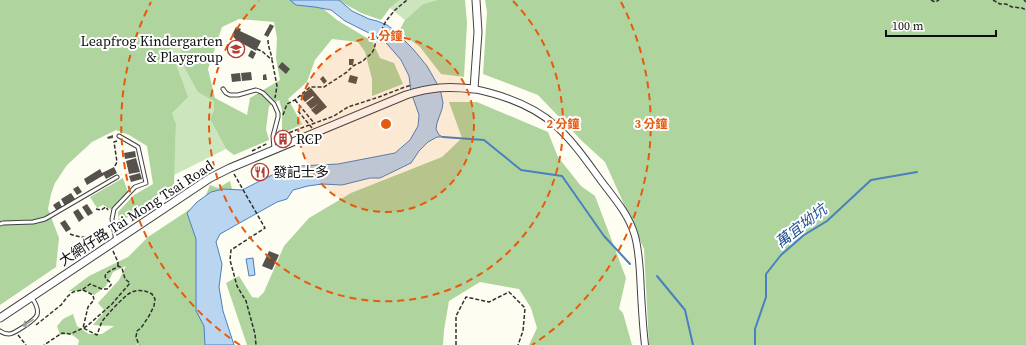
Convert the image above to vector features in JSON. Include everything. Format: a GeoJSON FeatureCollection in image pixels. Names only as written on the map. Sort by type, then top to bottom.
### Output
{"type":"FeatureCollection","features":[{"type":"Feature","properties":{"kind":"street"},"geometry":{"type":"LineString","coordinates":[[474,89],[478,32],[476,0]]}},
{"type":"Feature","properties":{"kind":"street","name":"大網仔路 Tai Mong Tsai Road"},"geometry":{"type":"LineString","coordinates":[[0,318],[116,238],[210,178],[315,132],[406,95],[433,88],[457,87],[490,92],[515,101],[538,112],[551,122],[574,146],[624,212],[634,231],[638,251],[644,345]]}},
{"type":"Feature","properties":{"kind":"lane"},"geometry":{"type":"LineString","coordinates":[[223,89],[226,93],[236,95],[256,90],[263,93],[274,106],[278,113],[277,124],[273,136],[274,150]]}},
{"type":"Feature","properties":{"kind":"lane"},"geometry":{"type":"LineString","coordinates":[[116,238],[112,217],[115,207],[135,187],[146,183],[138,148],[119,136]]}},
{"type":"Feature","properties":{"kind":"lane"},"geometry":{"type":"LineString","coordinates":[[0,224],[3,222],[33,222],[49,218],[117,177]]}},
{"type":"Feature","properties":{"kind":"lane"},"geometry":{"type":"LineString","coordinates":[[0,331],[7,334],[12,334],[34,320],[37,316],[37,306],[31,297]]}},
{"type":"Feature","properties":{"kind":"path"},"geometry":{"type":"LineString","coordinates":[[277,124],[281,121],[288,104],[310,87],[324,87],[347,72],[353,66],[363,61],[372,53],[386,21],[395,10],[407,0]]}},
{"type":"Feature","properties":{"kind":"path"},"geometry":{"type":"LineString","coordinates":[[931,0],[935,2],[939,0]]}},
{"type":"Feature","properties":{"kind":"path"},"geometry":{"type":"LineString","coordinates":[[993,0],[1000,4],[1006,4],[1026,10]]}},
{"type":"Feature","properties":{"kind":"path"},"geometry":{"type":"LineString","coordinates":[[268,40],[277,86],[274,106]]}},
{"type":"Feature","properties":{"kind":"path"},"geometry":{"type":"LineString","coordinates":[[257,49],[272,60]]}},
{"type":"Feature","properties":{"kind":"path"},"geometry":{"type":"LineString","coordinates":[[295,100],[314,123]]}},
{"type":"Feature","properties":{"kind":"path"},"geometry":{"type":"LineString","coordinates":[[298,111],[315,132]]}},
{"type":"Feature","properties":{"kind":"path"},"geometry":{"type":"LineString","coordinates":[[115,166],[117,162],[114,142],[117,141]]}},
{"type":"Feature","properties":{"kind":"path"},"geometry":{"type":"LineString","coordinates":[[233,172],[265,228],[231,250],[230,260],[238,286],[246,301],[255,334],[256,345]]}},
{"type":"Feature","properties":{"kind":"path"},"geometry":{"type":"LineString","coordinates":[[96,210],[106,207],[112,217]]}},
{"type":"Feature","properties":{"kind":"path"},"geometry":{"type":"LineString","coordinates":[[70,234],[88,238],[116,238]]}},
{"type":"Feature","properties":{"kind":"path"},"geometry":{"type":"LineString","coordinates":[[44,345],[62,334],[70,334],[93,321],[130,283],[125,279],[122,268],[118,266],[113,250]]}},
{"type":"Feature","properties":{"kind":"path"},"geometry":{"type":"LineString","coordinates":[[36,325],[61,305],[73,292],[82,290],[90,284],[102,289],[107,289],[111,283],[105,275],[107,272],[116,269],[118,266]]}},
{"type":"Feature","properties":{"kind":"path"},"geometry":{"type":"LineString","coordinates":[[82,290],[93,295],[94,299],[88,307],[83,328]]}},
{"type":"Feature","properties":{"kind":"path"},"geometry":{"type":"LineString","coordinates":[[83,328],[97,335],[105,318],[127,294],[138,290],[149,292],[154,295],[155,303],[136,337],[139,345]]}},
{"type":"Feature","properties":{"kind":"path"},"geometry":{"type":"LineString","coordinates":[[456,345],[456,316],[466,297],[489,302],[509,292],[525,308],[523,332],[518,345]]}},
{"type":"Feature","properties":{"kind":"path"},"geometry":{"type":"LineString","coordinates":[[15,332],[26,345]]}},
{"type":"Feature","properties":{"kind":"green space"},"geometry":{"type":"Polygon","coordinates":[[[0,0],[294,0],[320,6],[337,20],[372,41],[380,58],[394,63],[403,84],[372,96],[372,79],[365,52],[358,42],[332,39],[315,60],[307,82],[288,99],[302,124],[282,134],[282,110],[279,100],[269,106],[266,129],[269,140],[234,155],[226,149],[210,119],[214,110],[214,101],[198,92],[182,63],[180,39],[176,37],[170,42],[173,56],[188,97],[172,113],[176,124],[174,186],[119,223],[118,212],[134,195],[153,184],[147,146],[129,135],[116,130],[92,142],[67,165],[55,183],[51,194],[48,209],[59,238],[56,267],[0,305],[0,0]],[[239,19],[222,27],[208,69],[215,98],[247,115],[250,98],[280,80],[276,58],[277,38],[274,22],[239,19]]]}},
{"type":"Feature","properties":{"kind":"green space"},"geometry":{"type":"Polygon","coordinates":[[[338,0],[400,0],[390,8],[381,20],[361,13],[338,0]]]}},
{"type":"Feature","properties":{"kind":"green space"},"geometry":{"type":"Polygon","coordinates":[[[400,0],[437,0],[423,4],[405,20],[390,8],[400,0]]]}},
{"type":"Feature","properties":{"kind":"green space"},"geometry":{"type":"Polygon","coordinates":[[[437,0],[465,0],[467,23],[464,77],[441,74],[420,47],[399,31],[405,20],[423,4],[437,0]]]}},
{"type":"Feature","properties":{"kind":"green space"},"geometry":{"type":"Polygon","coordinates":[[[485,0],[1026,0],[1026,345],[649,345],[644,249],[605,162],[582,141],[538,95],[483,74],[487,12],[485,0]]]}},
{"type":"Feature","properties":{"kind":"green space"},"geometry":{"type":"Polygon","coordinates":[[[176,37],[180,39],[182,63],[214,101],[214,110],[210,119],[226,149],[174,175],[176,124],[172,113],[173,56],[170,42],[176,37]]]}},
{"type":"Feature","properties":{"kind":"green space"},"geometry":{"type":"Polygon","coordinates":[[[449,102],[477,102],[548,132],[558,157],[581,186],[595,196],[626,278],[619,309],[623,313],[632,345],[529,345],[537,328],[531,308],[519,289],[480,282],[449,301],[443,345],[247,345],[226,283],[239,276],[252,297],[258,298],[264,292],[284,246],[309,218],[351,193],[442,157],[462,138],[449,102]]]}},
{"type":"Feature","properties":{"kind":"green space"},"geometry":{"type":"Polygon","coordinates":[[[123,178],[128,192],[112,210],[103,205],[97,208],[90,197],[123,178]]]}},
{"type":"Feature","properties":{"kind":"green space"},"geometry":{"type":"Polygon","coordinates":[[[230,181],[234,197],[197,218],[210,345],[78,345],[79,340],[71,334],[60,335],[57,326],[63,319],[73,314],[77,326],[89,334],[102,334],[114,326],[93,325],[105,311],[98,303],[119,280],[126,266],[113,272],[106,286],[94,295],[86,291],[69,291],[89,276],[128,257],[148,237],[204,200],[210,185],[218,188],[230,181]]]}},
{"type":"Feature","properties":{"kind":"water"},"geometry":{"type":"Polygon","coordinates":[[[290,0],[339,0],[352,11],[387,25],[395,31],[427,66],[440,89],[443,103],[436,129],[439,135],[443,137],[437,137],[428,142],[419,151],[411,163],[380,178],[370,178],[342,185],[322,184],[293,190],[287,199],[277,202],[220,234],[216,242],[222,264],[219,287],[223,311],[234,345],[205,345],[204,326],[196,311],[196,239],[187,213],[197,202],[211,192],[223,189],[242,190],[276,173],[299,166],[338,164],[395,153],[410,140],[418,126],[419,115],[411,92],[409,76],[401,60],[383,40],[345,21],[331,10],[296,5],[290,0]]]}},
{"type":"Feature","properties":{"kind":"water"},"geometry":{"type":"Polygon","coordinates":[[[253,258],[255,275],[249,276],[246,259],[253,258]]]}},
{"type":"Feature","properties":{"kind":"building"},"geometry":{"type":"Polygon","coordinates":[[[270,24],[274,26],[268,37],[264,35],[270,24]]]}},
{"type":"Feature","properties":{"kind":"building"},"geometry":{"type":"Polygon","coordinates":[[[236,27],[241,29],[240,31],[261,41],[256,51],[236,40],[232,35],[236,27]]]}},
{"type":"Feature","properties":{"kind":"building"},"geometry":{"type":"Polygon","coordinates":[[[251,50],[256,53],[253,59],[248,56],[251,50]]]}},
{"type":"Feature","properties":{"kind":"building"},"geometry":{"type":"Polygon","coordinates":[[[349,59],[354,59],[353,65],[349,65],[349,59]]]}},
{"type":"Feature","properties":{"kind":"building"},"geometry":{"type":"Polygon","coordinates":[[[282,62],[290,69],[286,74],[278,67],[282,62]]]}},
{"type":"Feature","properties":{"kind":"building"},"geometry":{"type":"Polygon","coordinates":[[[251,72],[252,80],[242,81],[241,73],[251,72]]]}},
{"type":"Feature","properties":{"kind":"building"},"geometry":{"type":"Polygon","coordinates":[[[240,73],[241,81],[232,82],[231,74],[240,73]]]}},
{"type":"Feature","properties":{"kind":"building"},"geometry":{"type":"Polygon","coordinates":[[[266,74],[267,80],[263,80],[263,75],[266,74]]]}},
{"type":"Feature","properties":{"kind":"building"},"geometry":{"type":"Polygon","coordinates":[[[350,75],[358,77],[356,84],[348,82],[350,75]]]}},
{"type":"Feature","properties":{"kind":"building"},"geometry":{"type":"Polygon","coordinates":[[[323,76],[327,81],[324,84],[320,79],[323,76]]]}},
{"type":"Feature","properties":{"kind":"building"},"geometry":{"type":"Polygon","coordinates":[[[311,88],[327,107],[316,115],[311,110],[319,103],[311,109],[306,103],[314,97],[313,96],[305,102],[300,96],[311,88]]]}},
{"type":"Feature","properties":{"kind":"building"},"geometry":{"type":"Polygon","coordinates":[[[113,135],[113,138],[108,139],[107,137],[113,135]]]}},
{"type":"Feature","properties":{"kind":"building"},"geometry":{"type":"Polygon","coordinates":[[[135,151],[136,157],[125,159],[124,153],[135,151]]]}},
{"type":"Feature","properties":{"kind":"building"},"geometry":{"type":"Polygon","coordinates":[[[136,158],[140,172],[129,174],[126,161],[136,158]]]}},
{"type":"Feature","properties":{"kind":"building"},"geometry":{"type":"Polygon","coordinates":[[[114,167],[117,173],[106,179],[104,175],[87,185],[84,179],[100,169],[102,173],[114,167]]]}},
{"type":"Feature","properties":{"kind":"building"},"geometry":{"type":"Polygon","coordinates":[[[259,167],[262,174],[265,173],[266,176],[254,179],[252,174],[256,173],[254,169],[259,167]]]}},
{"type":"Feature","properties":{"kind":"building"},"geometry":{"type":"Polygon","coordinates":[[[140,173],[142,179],[131,182],[129,176],[140,173]]]}},
{"type":"Feature","properties":{"kind":"building"},"geometry":{"type":"Polygon","coordinates":[[[78,186],[82,192],[77,195],[73,189],[78,186]]]}},
{"type":"Feature","properties":{"kind":"building"},"geometry":{"type":"Polygon","coordinates":[[[71,193],[75,199],[65,206],[61,199],[71,193]]]}},
{"type":"Feature","properties":{"kind":"building"},"geometry":{"type":"Polygon","coordinates":[[[59,201],[62,207],[57,211],[53,205],[59,201]]]}},
{"type":"Feature","properties":{"kind":"building"},"geometry":{"type":"Polygon","coordinates":[[[87,204],[93,213],[88,216],[82,207],[87,204]]]}},
{"type":"Feature","properties":{"kind":"building"},"geometry":{"type":"Polygon","coordinates":[[[78,209],[84,218],[79,222],[73,212],[78,209]]]}},
{"type":"Feature","properties":{"kind":"building"},"geometry":{"type":"Polygon","coordinates":[[[65,220],[71,229],[66,232],[60,223],[65,220]]]}},
{"type":"Feature","properties":{"kind":"building"},"geometry":{"type":"Polygon","coordinates":[[[269,251],[279,255],[272,270],[262,266],[269,251]]]}},
{"type":"Feature","properties":{"kind":"waterway"},"geometry":{"type":"LineString","coordinates":[[443,137],[484,140],[521,170],[562,176],[604,236],[630,264]]}},
{"type":"Feature","properties":{"kind":"waterway","name":"萬宜坳坑"},"geometry":{"type":"LineString","coordinates":[[755,345],[755,329],[766,297],[766,274],[781,255],[804,235],[827,221],[871,180],[917,172]]}},
{"type":"Feature","properties":{"kind":"waterway"},"geometry":{"type":"LineString","coordinates":[[657,276],[685,310],[693,345]]}},
{"type":"Feature","properties":{"kind":"place","name":"Leapfrog Kindergarten & Playgroup"},"geometry":{"type":"Point","coordinates":[236,49]}},
{"type":"Feature","properties":{"kind":"place","name":"RCP"},"geometry":{"type":"Point","coordinates":[283,139]}},
{"type":"Feature","properties":{"kind":"place","name":"發記士多"},"geometry":{"type":"Point","coordinates":[260,172]}}]}
